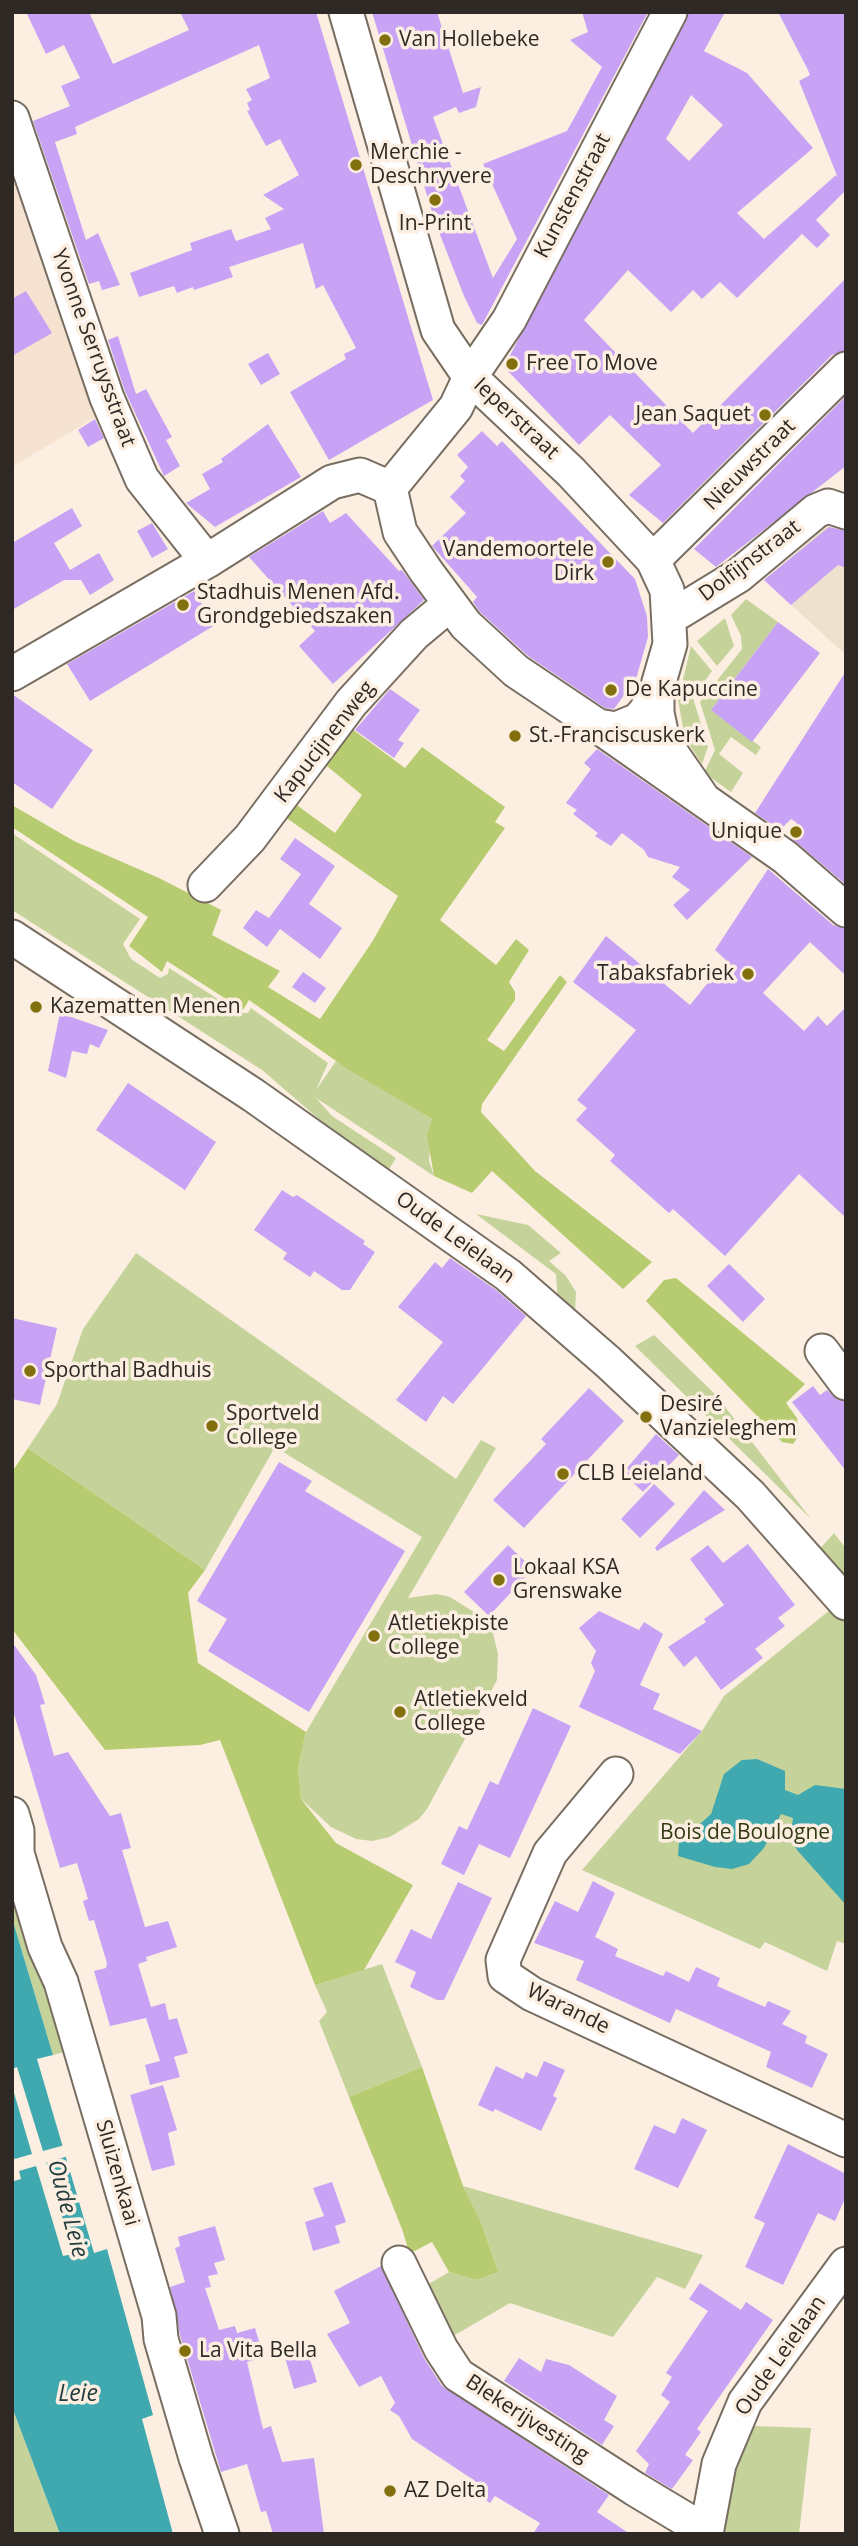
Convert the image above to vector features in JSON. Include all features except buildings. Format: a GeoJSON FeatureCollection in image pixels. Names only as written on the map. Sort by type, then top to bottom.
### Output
{"type":"FeatureCollection","features":[{"type":"Feature","properties":{"kind":"street","name":"Ieperstraat"},"geometry":{"type":"LineString","coordinates":[[346,12],[438,330],[470,376],[571,472],[653,560],[667,590],[671,613],[670,644],[657,689],[663,741],[701,796]]}},
{"type":"Feature","properties":{"kind":"street","name":"Kunstenstraat"},"geometry":{"type":"LineString","coordinates":[[470,376],[509,320],[670,12]]}},
{"type":"Feature","properties":{"kind":"street","name":"Yvonne Serruysstraat"},"geometry":{"type":"LineString","coordinates":[[12,118],[107,398],[142,479],[207,561]]}},
{"type":"Feature","properties":{"kind":"street","name":"Nieuwstraat"},"geometry":{"type":"LineString","coordinates":[[653,560],[846,369]]}},
{"type":"Feature","properties":{"kind":"street"},"geometry":{"type":"LineString","coordinates":[[390,488],[456,407],[470,376]]}},
{"type":"Feature","properties":{"kind":"street"},"geometry":{"type":"LineString","coordinates":[[12,674],[207,561],[332,482],[360,475],[390,488]]}},
{"type":"Feature","properties":{"kind":"street"},"geometry":{"type":"LineString","coordinates":[[390,488],[400,532],[450,604],[487,646],[570,709],[598,726],[616,729],[629,726],[646,710],[657,689]]}},
{"type":"Feature","properties":{"kind":"street","name":"Dolfijnstraat"},"geometry":{"type":"LineString","coordinates":[[671,613],[689,607],[738,576],[816,511],[840,502]]}},
{"type":"Feature","properties":{"kind":"street","name":"Kapucijnenweg"},"geometry":{"type":"LineString","coordinates":[[205,885],[250,838],[351,703],[414,634],[450,604]]}},
{"type":"Feature","properties":{"kind":"street","name":"Ieperstraat"},"geometry":{"type":"LineString","coordinates":[[598,726],[785,857],[846,910]]}},
{"type":"Feature","properties":{"kind":"street","name":"Oude Leielaan"},"geometry":{"type":"LineString","coordinates":[[12,937],[253,1095],[508,1275],[608,1362],[750,1495],[846,1603]]}},
{"type":"Feature","properties":{"kind":"street"},"geometry":{"type":"LineString","coordinates":[[822,1351],[846,1383]]}},
{"type":"Feature","properties":{"kind":"street","name":"Warande"},"geometry":{"type":"LineString","coordinates":[[616,1774],[550,1853],[503,1960],[505,1976],[532,1994],[846,2140]]}},
{"type":"Feature","properties":{"kind":"street","name":"Sluizenkaai"},"geometry":{"type":"LineString","coordinates":[[12,1814],[21,1867],[45,1947],[65,1994],[159,2316],[165,2352],[222,2534]]}},
{"type":"Feature","properties":{"kind":"street","name":"Blekerijvesting"},"geometry":{"type":"LineString","coordinates":[[399,2263],[441,2349],[458,2375],[668,2509],[706,2530]]}},
{"type":"Feature","properties":{"kind":"street","name":"Oude Leielaan"},"geometry":{"type":"LineString","coordinates":[[706,2530],[719,2464],[745,2402],[846,2264]]}},
{"type":"Feature","properties":{"kind":"shaded area"},"geometry":{"type":"Polygon","coordinates":[[[12,145],[96,417],[12,467],[12,145]]]}},
{"type":"Feature","properties":{"kind":"shaded area"},"geometry":{"type":"Polygon","coordinates":[[[830,523],[846,529],[846,655],[764,580],[830,523]]]}},
{"type":"Feature","properties":{"kind":"green space"},"geometry":{"type":"Polygon","coordinates":[[[746,599],[778,622],[711,710],[761,747],[756,755],[731,737],[719,754],[743,773],[731,792],[704,773],[715,750],[700,702],[742,649],[741,636],[731,615],[746,599]]]}},
{"type":"Feature","properties":{"kind":"green space"},"geometry":{"type":"Polygon","coordinates":[[[725,618],[734,646],[717,666],[697,641],[725,618]]]}},
{"type":"Feature","properties":{"kind":"green space"},"geometry":{"type":"Polygon","coordinates":[[[691,646],[712,671],[693,698],[708,747],[702,764],[685,738],[678,700],[691,646]]]}},
{"type":"Feature","properties":{"kind":"green space"},"geometry":{"type":"Polygon","coordinates":[[[348,726],[405,768],[422,747],[505,807],[495,822],[505,828],[440,920],[496,965],[516,939],[529,950],[509,982],[515,992],[515,1000],[487,1040],[504,1051],[560,975],[567,982],[482,1104],[481,1112],[535,1171],[652,1262],[623,1289],[492,1171],[472,1193],[434,1176],[427,1136],[432,1119],[349,1070],[249,1000],[243,1010],[167,961],[162,972],[129,946],[148,917],[12,827],[12,805],[74,841],[159,878],[221,910],[212,935],[280,971],[268,987],[320,1019],[372,942],[398,896],[285,817],[294,803],[335,833],[362,795],[322,762],[348,726]]]}},
{"type":"Feature","properties":{"kind":"green space"},"geometry":{"type":"Polygon","coordinates":[[[12,833],[140,919],[123,944],[131,959],[160,978],[168,974],[169,968],[240,1013],[248,1013],[251,1008],[328,1063],[316,1090],[336,1061],[432,1119],[429,1161],[434,1176],[316,1098],[332,1116],[396,1158],[385,1176],[262,1070],[12,910],[12,833]]]}},
{"type":"Feature","properties":{"kind":"green space"},"geometry":{"type":"Polygon","coordinates":[[[476,1214],[528,1225],[561,1253],[549,1261],[566,1276],[576,1292],[575,1313],[558,1304],[556,1274],[476,1214]]]}},
{"type":"Feature","properties":{"kind":"green space","name":"Sportveld College"},"geometry":{"type":"Polygon","coordinates":[[[136,1253],[456,1479],[481,1440],[496,1448],[408,1598],[437,1594],[450,1597],[482,1617],[492,1629],[498,1654],[497,1680],[427,1809],[419,1819],[390,1837],[372,1841],[356,1839],[331,1827],[301,1799],[298,1768],[306,1732],[422,1537],[275,1447],[205,1570],[28,1448],[57,1404],[83,1329],[136,1253]]]}},
{"type":"Feature","properties":{"kind":"green space"},"geometry":{"type":"Polygon","coordinates":[[[676,1278],[805,1384],[786,1403],[797,1418],[799,1435],[793,1444],[782,1442],[646,1301],[664,1280],[676,1278]]]}},
{"type":"Feature","properties":{"kind":"green space"},"geometry":{"type":"Polygon","coordinates":[[[654,1335],[716,1395],[811,1519],[635,1346],[654,1335]]]}},
{"type":"Feature","properties":{"kind":"green space"},"geometry":{"type":"Polygon","coordinates":[[[28,1448],[205,1570],[188,1593],[198,1663],[306,1732],[298,1768],[301,1799],[336,1843],[413,1885],[364,1970],[315,1985],[220,1740],[200,1745],[105,1750],[12,1629],[12,1472],[28,1448]]]}},
{"type":"Feature","properties":{"kind":"green space"},"geometry":{"type":"Polygon","coordinates":[[[834,1533],[846,1549],[846,1590],[817,1552],[834,1533]]]}},
{"type":"Feature","properties":{"kind":"green space","name":"Bois de Boulogne"},"geometry":{"type":"Polygon","coordinates":[[[836,1605],[846,1622],[846,1944],[837,1941],[827,1971],[765,1942],[760,1949],[582,1870],[702,1731],[724,1696],[836,1605]]]}},
{"type":"Feature","properties":{"kind":"green space"},"geometry":{"type":"Polygon","coordinates":[[[12,1878],[64,2052],[53,2055],[12,1918],[12,1878]]]}},
{"type":"Feature","properties":{"kind":"green space"},"geometry":{"type":"Polygon","coordinates":[[[382,1964],[422,2067],[349,2097],[319,2021],[327,2012],[315,1985],[382,1964]]]}},
{"type":"Feature","properties":{"kind":"green space"},"geometry":{"type":"Polygon","coordinates":[[[422,2067],[463,2186],[481,2222],[498,2272],[477,2280],[449,2272],[432,2242],[405,2256],[407,2245],[402,2229],[349,2097],[422,2067]]]}},
{"type":"Feature","properties":{"kind":"green space"},"geometry":{"type":"Polygon","coordinates":[[[463,2186],[703,2255],[685,2289],[657,2277],[613,2337],[510,2303],[448,2339],[422,2288],[449,2272],[477,2280],[498,2272],[481,2222],[463,2186]]]}},
{"type":"Feature","properties":{"kind":"green space"},"geometry":{"type":"Polygon","coordinates":[[[12,2407],[60,2534],[12,2534],[12,2407]]]}},
{"type":"Feature","properties":{"kind":"green space"},"geometry":{"type":"Polygon","coordinates":[[[755,2426],[811,2428],[799,2534],[721,2534],[731,2482],[744,2444],[755,2426]]]}},
{"type":"Feature","properties":{"kind":"water"},"geometry":{"type":"Polygon","coordinates":[[[757,1759],[785,1771],[785,1790],[798,1795],[815,1785],[846,1789],[846,1905],[797,1850],[790,1838],[793,1818],[781,1814],[764,1848],[749,1864],[732,1869],[678,1856],[679,1843],[711,1814],[724,1774],[742,1760],[757,1759]]]}},
{"type":"Feature","properties":{"kind":"water","name":"Leie"},"geometry":{"type":"Polygon","coordinates":[[[12,1918],[53,2055],[37,2059],[94,2253],[107,2249],[153,2415],[142,2419],[173,2534],[60,2534],[12,2407],[12,1918]]]}},
{"type":"Feature","properties":{"kind":"pier"},"geometry":{"type":"Polygon","coordinates":[[[17,2067],[43,2151],[65,2145],[68,2156],[46,2163],[73,2254],[63,2256],[36,2166],[19,2171],[21,2179],[14,2181],[12,2155],[15,2159],[32,2154],[12,2086],[12,2069],[17,2067]]]}},
{"type":"Feature","properties":{"kind":"place","name":"Van Hollebeke"},"geometry":{"type":"Point","coordinates":[385,40]}},
{"type":"Feature","properties":{"kind":"place","name":"Merchie - Deschryvere"},"geometry":{"type":"Point","coordinates":[356,165]}},
{"type":"Feature","properties":{"kind":"place","name":"In-Print"},"geometry":{"type":"Point","coordinates":[435,200]}},
{"type":"Feature","properties":{"kind":"place","name":"Free To Move"},"geometry":{"type":"Point","coordinates":[512,364]}},
{"type":"Feature","properties":{"kind":"place","name":"Jean Saquet"},"geometry":{"type":"Point","coordinates":[765,415]}},
{"type":"Feature","properties":{"kind":"place","name":"Vandemoortele Dirk"},"geometry":{"type":"Point","coordinates":[608,562]}},
{"type":"Feature","properties":{"kind":"place","name":"Stadhuis Menen Afd. Grondgebiedszaken"},"geometry":{"type":"Point","coordinates":[183,605]}},
{"type":"Feature","properties":{"kind":"place","name":"De Kapuccine"},"geometry":{"type":"Point","coordinates":[611,690]}},
{"type":"Feature","properties":{"kind":"place","name":"St.-Franciscuskerk"},"geometry":{"type":"Point","coordinates":[515,736]}},
{"type":"Feature","properties":{"kind":"place","name":"Unique"},"geometry":{"type":"Point","coordinates":[796,832]}},
{"type":"Feature","properties":{"kind":"place","name":"Tabaksfabriek"},"geometry":{"type":"Point","coordinates":[748,974]}},
{"type":"Feature","properties":{"kind":"place","name":"Kazematten Menen"},"geometry":{"type":"Point","coordinates":[36,1007]}},
{"type":"Feature","properties":{"kind":"place","name":"Sporthal Badhuis"},"geometry":{"type":"Point","coordinates":[30,1371]}},
{"type":"Feature","properties":{"kind":"place","name":"Desiré Vanzieleghem"},"geometry":{"type":"Point","coordinates":[646,1417]}},
{"type":"Feature","properties":{"kind":"place","name":"Sportveld College"},"geometry":{"type":"Point","coordinates":[212,1426]}},
{"type":"Feature","properties":{"kind":"place","name":"CLB Leieland"},"geometry":{"type":"Point","coordinates":[563,1474]}},
{"type":"Feature","properties":{"kind":"place","name":"Lokaal KSA Grenswake"},"geometry":{"type":"Point","coordinates":[499,1580]}},
{"type":"Feature","properties":{"kind":"place","name":"Atletiekpiste College"},"geometry":{"type":"Point","coordinates":[374,1636]}},
{"type":"Feature","properties":{"kind":"place","name":"Atletiekveld College"},"geometry":{"type":"Point","coordinates":[400,1712]}},
{"type":"Feature","properties":{"kind":"place","name":"La Vita Bella"},"geometry":{"type":"Point","coordinates":[185,2351]}},
{"type":"Feature","properties":{"kind":"place","name":"AZ Delta"},"geometry":{"type":"Point","coordinates":[390,2491]}},
{"type":"Feature","properties":{"kind":"water label","name":"Oude Leie"},"geometry":{"type":"Point","coordinates":[67,2209]}}]}
